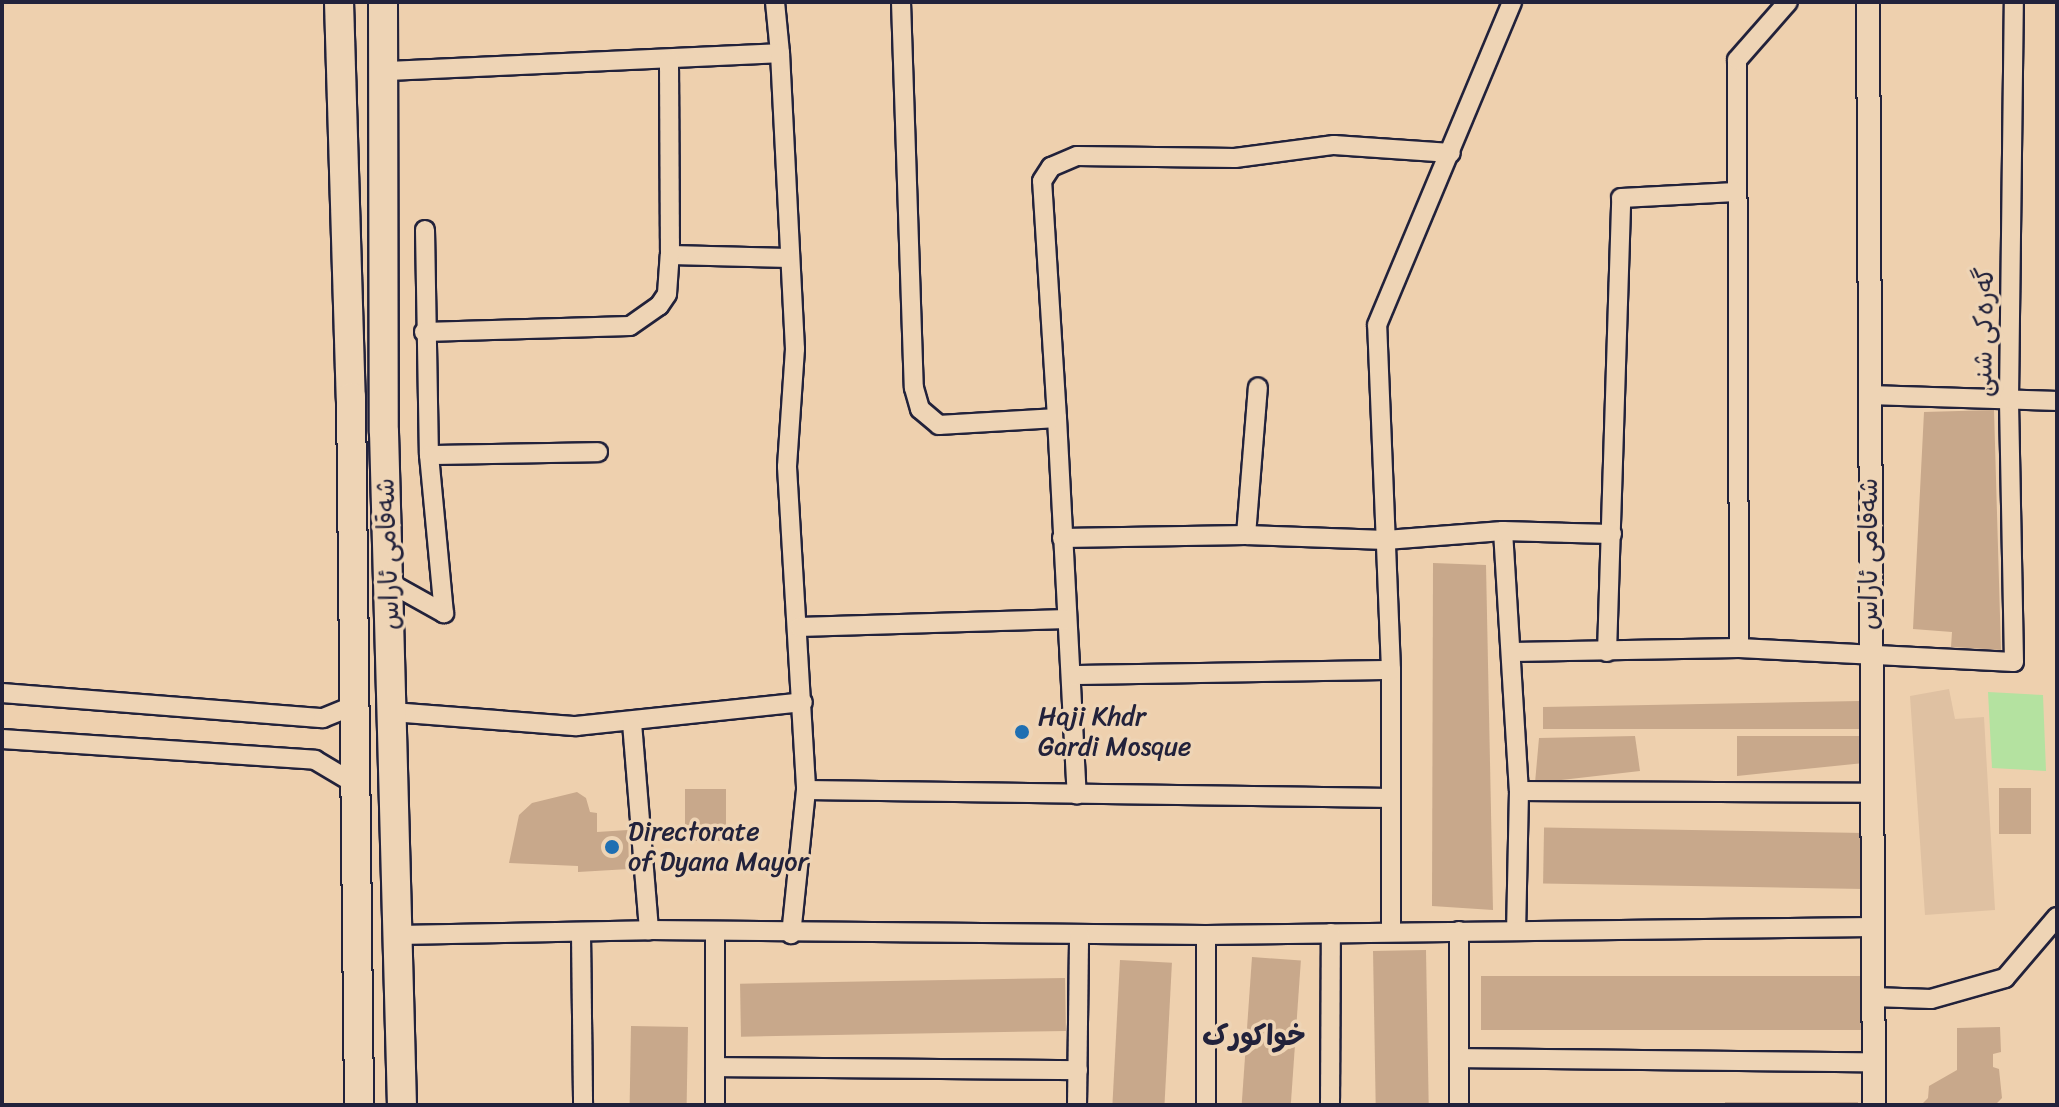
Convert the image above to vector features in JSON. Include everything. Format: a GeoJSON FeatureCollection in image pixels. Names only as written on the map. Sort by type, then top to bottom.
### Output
{"type":"FeatureCollection","features":[{"type":"Feature","properties":{"kind":"main road","name":"شەقامی ئاراس"},"geometry":{"type":"LineString","coordinates":[[339,2],[351,397],[359,1105]]}},
{"type":"Feature","properties":{"kind":"main road","name":"شەقامی ئاراس"},"geometry":{"type":"LineString","coordinates":[[383,2],[386,71],[384,432],[402,1105]]}},
{"type":"Feature","properties":{"kind":"main road"},"geometry":{"type":"LineString","coordinates":[[351,397],[366,401],[384,432]]}},
{"type":"Feature","properties":{"kind":"street"},"geometry":{"type":"LineString","coordinates":[[775,2],[795,349],[787,467],[799,627],[806,790],[791,934]]}},
{"type":"Feature","properties":{"kind":"street"},"geometry":{"type":"LineString","coordinates":[[901,2],[914,388],[920,409],[939,425],[1057,418]]}},
{"type":"Feature","properties":{"kind":"street"},"geometry":{"type":"LineString","coordinates":[[1391,932],[1391,670],[1377,325],[1512,2]]}},
{"type":"Feature","properties":{"kind":"street"},"geometry":{"type":"LineString","coordinates":[[1739,648],[1737,60],[1788,2]]}},
{"type":"Feature","properties":{"kind":"street","name":"شەقامی ئاراس"},"geometry":{"type":"LineString","coordinates":[[1868,2],[1869,653],[1874,1105]]}},
{"type":"Feature","properties":{"kind":"street","name":"گەرەکی شنی"},"geometry":{"type":"LineString","coordinates":[[1869,653],[2014,662],[2009,399],[2014,2]]}},
{"type":"Feature","properties":{"kind":"street"},"geometry":{"type":"LineString","coordinates":[[386,71],[780,53]]}},
{"type":"Feature","properties":{"kind":"street"},"geometry":{"type":"LineString","coordinates":[[424,332],[630,326],[650,316],[667,294],[670,255],[669,60]]}},
{"type":"Feature","properties":{"kind":"street"},"geometry":{"type":"LineString","coordinates":[[1077,794],[1042,181],[1051,167],[1077,156],[1235,158],[1334,145],[1451,153]]}},
{"type":"Feature","properties":{"kind":"street"},"geometry":{"type":"LineString","coordinates":[[1607,652],[1621,198],[1736,192]]}},
{"type":"Feature","properties":{"kind":"street"},"geometry":{"type":"LineString","coordinates":[[390,583],[444,613],[429,455],[424,332],[425,230]]}},
{"type":"Feature","properties":{"kind":"street"},"geometry":{"type":"LineString","coordinates":[[670,255],[790,258]]}},
{"type":"Feature","properties":{"kind":"street"},"geometry":{"type":"LineString","coordinates":[[1246,535],[1258,387]]}},
{"type":"Feature","properties":{"kind":"street"},"geometry":{"type":"LineString","coordinates":[[1870,395],[2057,401]]}},
{"type":"Feature","properties":{"kind":"street"},"geometry":{"type":"LineString","coordinates":[[429,455],[598,452]]}},
{"type":"Feature","properties":{"kind":"street"},"geometry":{"type":"LineString","coordinates":[[1062,538],[1246,535],[1386,540],[1503,531],[1612,534]]}},
{"type":"Feature","properties":{"kind":"street"},"geometry":{"type":"LineString","coordinates":[[1503,531],[1519,791],[1516,930]]}},
{"type":"Feature","properties":{"kind":"street"},"geometry":{"type":"LineString","coordinates":[[799,627],[1067,619]]}},
{"type":"Feature","properties":{"kind":"street"},"geometry":{"type":"LineString","coordinates":[[1512,652],[1739,648],[1869,653]]}},
{"type":"Feature","properties":{"kind":"street"},"geometry":{"type":"LineString","coordinates":[[1071,675],[1391,670]]}},
{"type":"Feature","properties":{"kind":"street"},"geometry":{"type":"LineString","coordinates":[[2,693],[323,718],[355,705]]}},
{"type":"Feature","properties":{"kind":"street"},"geometry":{"type":"LineString","coordinates":[[392,712],[576,726],[632,723],[803,702]]}},
{"type":"Feature","properties":{"kind":"street"},"geometry":{"type":"LineString","coordinates":[[632,723],[649,930]]}},
{"type":"Feature","properties":{"kind":"street"},"geometry":{"type":"LineString","coordinates":[[2,739],[315,760],[357,785]]}},
{"type":"Feature","properties":{"kind":"street"},"geometry":{"type":"LineString","coordinates":[[806,790],[1391,798]]}},
{"type":"Feature","properties":{"kind":"street"},"geometry":{"type":"LineString","coordinates":[[1519,791],[1872,793]]}},
{"type":"Feature","properties":{"kind":"street"},"geometry":{"type":"LineString","coordinates":[[1873,997],[1931,999],[2005,978],[2057,917]]}},
{"type":"Feature","properties":{"kind":"street"},"geometry":{"type":"LineString","coordinates":[[398,935],[581,934],[649,930],[715,934],[1206,935],[1873,927]]}},
{"type":"Feature","properties":{"kind":"street"},"geometry":{"type":"LineString","coordinates":[[1459,931],[1459,1105]]}},
{"type":"Feature","properties":{"kind":"street"},"geometry":{"type":"LineString","coordinates":[[1330,1105],[1331,933]]}},
{"type":"Feature","properties":{"kind":"street"},"geometry":{"type":"LineString","coordinates":[[581,934],[583,1105]]}},
{"type":"Feature","properties":{"kind":"street"},"geometry":{"type":"LineString","coordinates":[[715,934],[715,1105]]}},
{"type":"Feature","properties":{"kind":"street"},"geometry":{"type":"LineString","coordinates":[[1077,1105],[1079,935]]}},
{"type":"Feature","properties":{"kind":"street"},"geometry":{"type":"LineString","coordinates":[[1206,935],[1206,1105]]}},
{"type":"Feature","properties":{"kind":"street"},"geometry":{"type":"LineString","coordinates":[[1459,1058],[1874,1062]]}},
{"type":"Feature","properties":{"kind":"street"},"geometry":{"type":"LineString","coordinates":[[715,1067],[1078,1070]]}},
{"type":"Feature","properties":{"kind":"shaded area"},"geometry":{"type":"Polygon","coordinates":[[[1949,689],[1955,719],[1984,717],[1995,910],[1925,915],[1910,696],[1949,689]]]}},
{"type":"Feature","properties":{"kind":"green space"},"geometry":{"type":"Polygon","coordinates":[[[1988,692],[2043,695],[2046,771],[1992,768],[1988,692]]]}},
{"type":"Feature","properties":{"kind":"building"},"geometry":{"type":"Polygon","coordinates":[[[1994,410],[2001,650],[1951,647],[1952,632],[1913,629],[1924,412],[1994,410]]]}},
{"type":"Feature","properties":{"kind":"building"},"geometry":{"type":"Polygon","coordinates":[[[1433,563],[1486,565],[1493,910],[1432,906],[1433,563]]]}},
{"type":"Feature","properties":{"kind":"building"},"geometry":{"type":"Polygon","coordinates":[[[1860,701],[1860,729],[1543,729],[1543,707],[1860,701]]]}},
{"type":"Feature","properties":{"kind":"building"},"geometry":{"type":"Polygon","coordinates":[[[1635,736],[1640,771],[1535,783],[1539,738],[1635,736]]]}},
{"type":"Feature","properties":{"kind":"building"},"geometry":{"type":"Polygon","coordinates":[[[1737,736],[1861,736],[1864,763],[1737,776],[1737,736]]]}},
{"type":"Feature","properties":{"kind":"building"},"geometry":{"type":"Polygon","coordinates":[[[1999,788],[2031,788],[2031,834],[1999,834],[1999,788]]]}},
{"type":"Feature","properties":{"kind":"building"},"geometry":{"type":"Polygon","coordinates":[[[685,789],[726,789],[726,841],[685,841],[685,789]]]}},
{"type":"Feature","properties":{"kind":"building"},"geometry":{"type":"Polygon","coordinates":[[[577,792],[586,798],[590,812],[597,813],[597,832],[628,830],[629,869],[578,872],[578,866],[509,863],[519,815],[532,803],[577,792]]]}},
{"type":"Feature","properties":{"kind":"building"},"geometry":{"type":"Polygon","coordinates":[[[1544,827],[1864,833],[1863,889],[1543,883],[1544,827]]]}},
{"type":"Feature","properties":{"kind":"building"},"geometry":{"type":"Polygon","coordinates":[[[1426,950],[1429,1105],[1376,1105],[1373,951],[1426,950]]]}},
{"type":"Feature","properties":{"kind":"building"},"geometry":{"type":"Polygon","coordinates":[[[1252,957],[1301,960],[1291,1105],[1242,1105],[1252,957]]]}},
{"type":"Feature","properties":{"kind":"building"},"geometry":{"type":"Polygon","coordinates":[[[1120,960],[1172,963],[1164,1105],[1112,1105],[1120,960]]]}},
{"type":"Feature","properties":{"kind":"building"},"geometry":{"type":"Polygon","coordinates":[[[1481,976],[1861,976],[1861,1030],[1481,1030],[1481,976]]]}},
{"type":"Feature","properties":{"kind":"building"},"geometry":{"type":"Polygon","coordinates":[[[1065,978],[1066,1031],[741,1037],[740,984],[1065,978]]]}},
{"type":"Feature","properties":{"kind":"building"},"geometry":{"type":"Polygon","coordinates":[[[631,1026],[688,1027],[687,1105],[630,1104],[631,1026]]]}},
{"type":"Feature","properties":{"kind":"building"},"geometry":{"type":"Polygon","coordinates":[[[2000,1027],[2001,1052],[1993,1054],[1993,1067],[1999,1069],[2002,1098],[1995,1105],[1921,1105],[1928,1098],[1929,1086],[1957,1070],[1957,1028],[2000,1027]]]}},
{"type":"Feature","properties":{"kind":"building"},"geometry":{"type":"Polygon","coordinates":[[[1725,1102],[1858,1102],[1858,1105],[1725,1105],[1725,1102]]]}},
{"type":"Feature","properties":{"kind":"place","name":"Haji Khdr Gardi Mosque"},"geometry":{"type":"Point","coordinates":[1022,732]}},
{"type":"Feature","properties":{"kind":"place","name":"Directorate of Dyana Mayor"},"geometry":{"type":"Point","coordinates":[612,847]}},
{"type":"Feature","properties":{"kind":"district","name":"خواکورک"},"geometry":{"type":"Point","coordinates":[1254,1036]}}]}
